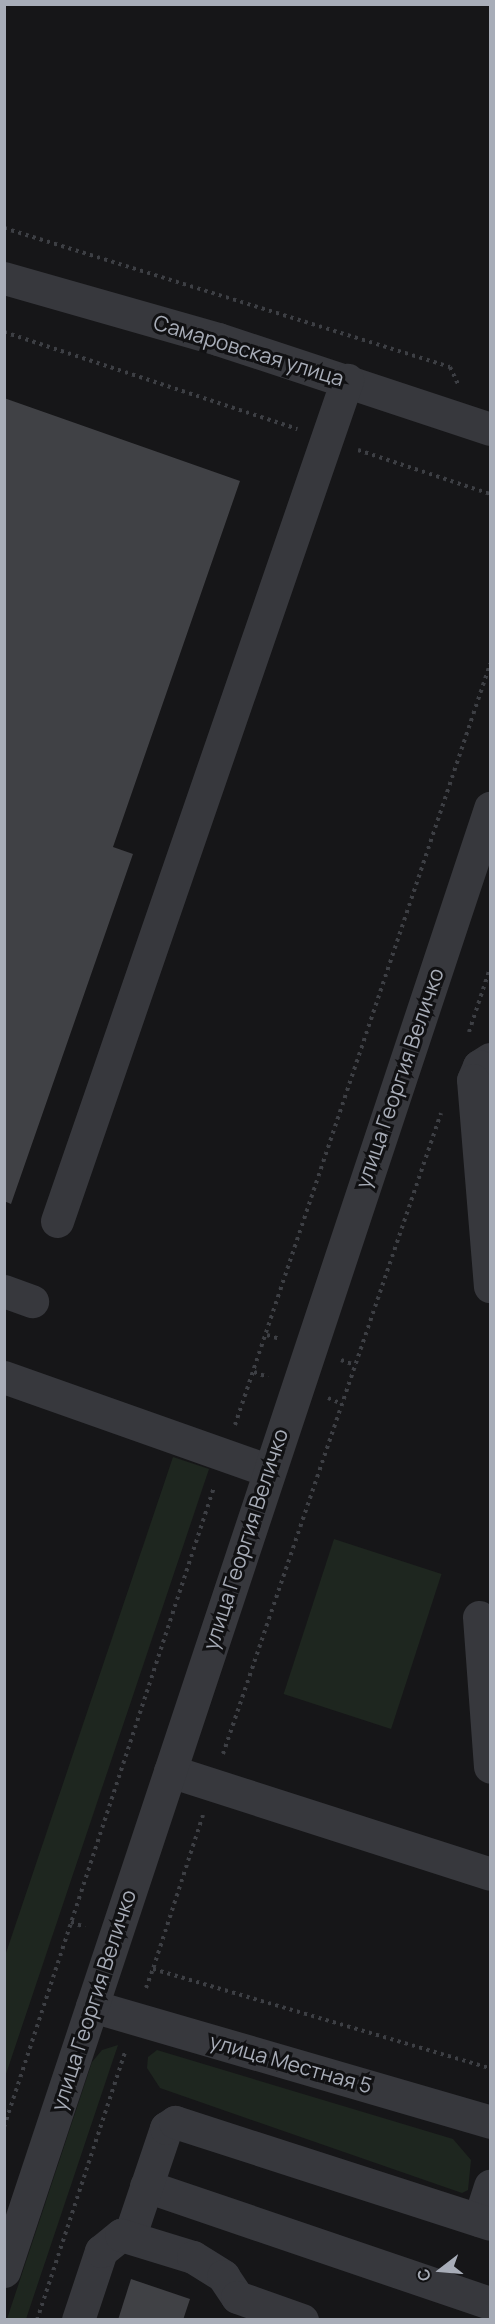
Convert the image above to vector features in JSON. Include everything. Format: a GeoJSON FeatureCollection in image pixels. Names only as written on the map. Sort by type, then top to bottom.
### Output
{"type":"FeatureCollection","features":[{"type":"Feature","properties":{"kind":"street","name":"Самаровская улица"},"geometry":{"type":"LineString","coordinates":[[4,278],[347,380],[490,429]]}},
{"type":"Feature","properties":{"kind":"street"},"geometry":{"type":"LineString","coordinates":[[57,1221],[330,440],[347,380]]}},
{"type":"Feature","properties":{"kind":"street","name":"улица Георгия Величко"},"geometry":{"type":"LineString","coordinates":[[4,2271],[15,2203],[92,2006],[267,1470],[490,808]]}},
{"type":"Feature","properties":{"kind":"street"},"geometry":{"type":"LineString","coordinates":[[490,1059],[479,1066],[473,1080],[490,1286]]}},
{"type":"Feature","properties":{"kind":"street"},"geometry":{"type":"LineString","coordinates":[[7,1387],[267,1470]]}},
{"type":"Feature","properties":{"kind":"street"},"geometry":{"type":"LineString","coordinates":[[479,1617],[490,1767]]}},
{"type":"Feature","properties":{"kind":"street"},"geometry":{"type":"LineString","coordinates":[[170,1771],[490,1874]]}},
{"type":"Feature","properties":{"kind":"street","name":"улица Местная 5"},"geometry":{"type":"LineString","coordinates":[[92,2006],[490,2122]]}},
{"type":"Feature","properties":{"kind":"street"},"geometry":{"type":"LineString","coordinates":[[130,2235],[166,2128],[182,2122],[485,2222],[490,2186]]}},
{"type":"Feature","properties":{"kind":"street"},"geometry":{"type":"LineString","coordinates":[[146,2186],[490,2303]]}},
{"type":"Feature","properties":{"kind":"street"},"geometry":{"type":"LineString","coordinates":[[78,2319],[105,2243],[112,2237],[130,2235],[209,2265],[233,2308],[302,2319]]}},
{"type":"Feature","properties":{"kind":"path"},"geometry":{"type":"LineString","coordinates":[[4,228],[450,367],[460,387]]}},
{"type":"Feature","properties":{"kind":"path"},"geometry":{"type":"LineString","coordinates":[[4,332],[490,494]]}},
{"type":"Feature","properties":{"kind":"path"},"geometry":{"type":"LineString","coordinates":[[4,2127],[225,1455],[490,663]]}},
{"type":"Feature","properties":{"kind":"path"},"geometry":{"type":"LineString","coordinates":[[467,1036],[490,968]]}},
{"type":"Feature","properties":{"kind":"path"},"geometry":{"type":"LineString","coordinates":[[37,2319],[213,1785],[444,1104]]}},
{"type":"Feature","properties":{"kind":"path"},"geometry":{"type":"LineString","coordinates":[[153,1969],[490,2068]]}},
{"type":"Feature","properties":{"kind":"shaded area"},"geometry":{"type":"Polygon","coordinates":[[[173,1457],[209,1469],[5,2077],[5,1956],[173,1457]]]}},
{"type":"Feature","properties":{"kind":"shaded area"},"geometry":{"type":"Polygon","coordinates":[[[334,1539],[441,1574],[391,1729],[284,1694],[334,1539]]]}},
{"type":"Feature","properties":{"kind":"shaded area"},"geometry":{"type":"Polygon","coordinates":[[[118,2045],[26,2319],[7,2319],[92,2062],[102,2050],[118,2045]]]}},
{"type":"Feature","properties":{"kind":"shaded area"},"geometry":{"type":"Polygon","coordinates":[[[157,2050],[453,2139],[471,2160],[468,2190],[462,2193],[160,2088],[147,2068],[148,2057],[157,2050]]]}},
{"type":"Feature","properties":{"kind":"building"},"geometry":{"type":"Polygon","coordinates":[[[4,398],[240,481],[113,847],[133,854],[11,1204],[4,1201],[4,398]]]}},
{"type":"Feature","properties":{"kind":"building"},"geometry":{"type":"Polygon","coordinates":[[[131,2279],[190,2299],[183,2320],[118,2320],[131,2279]]]}}]}
